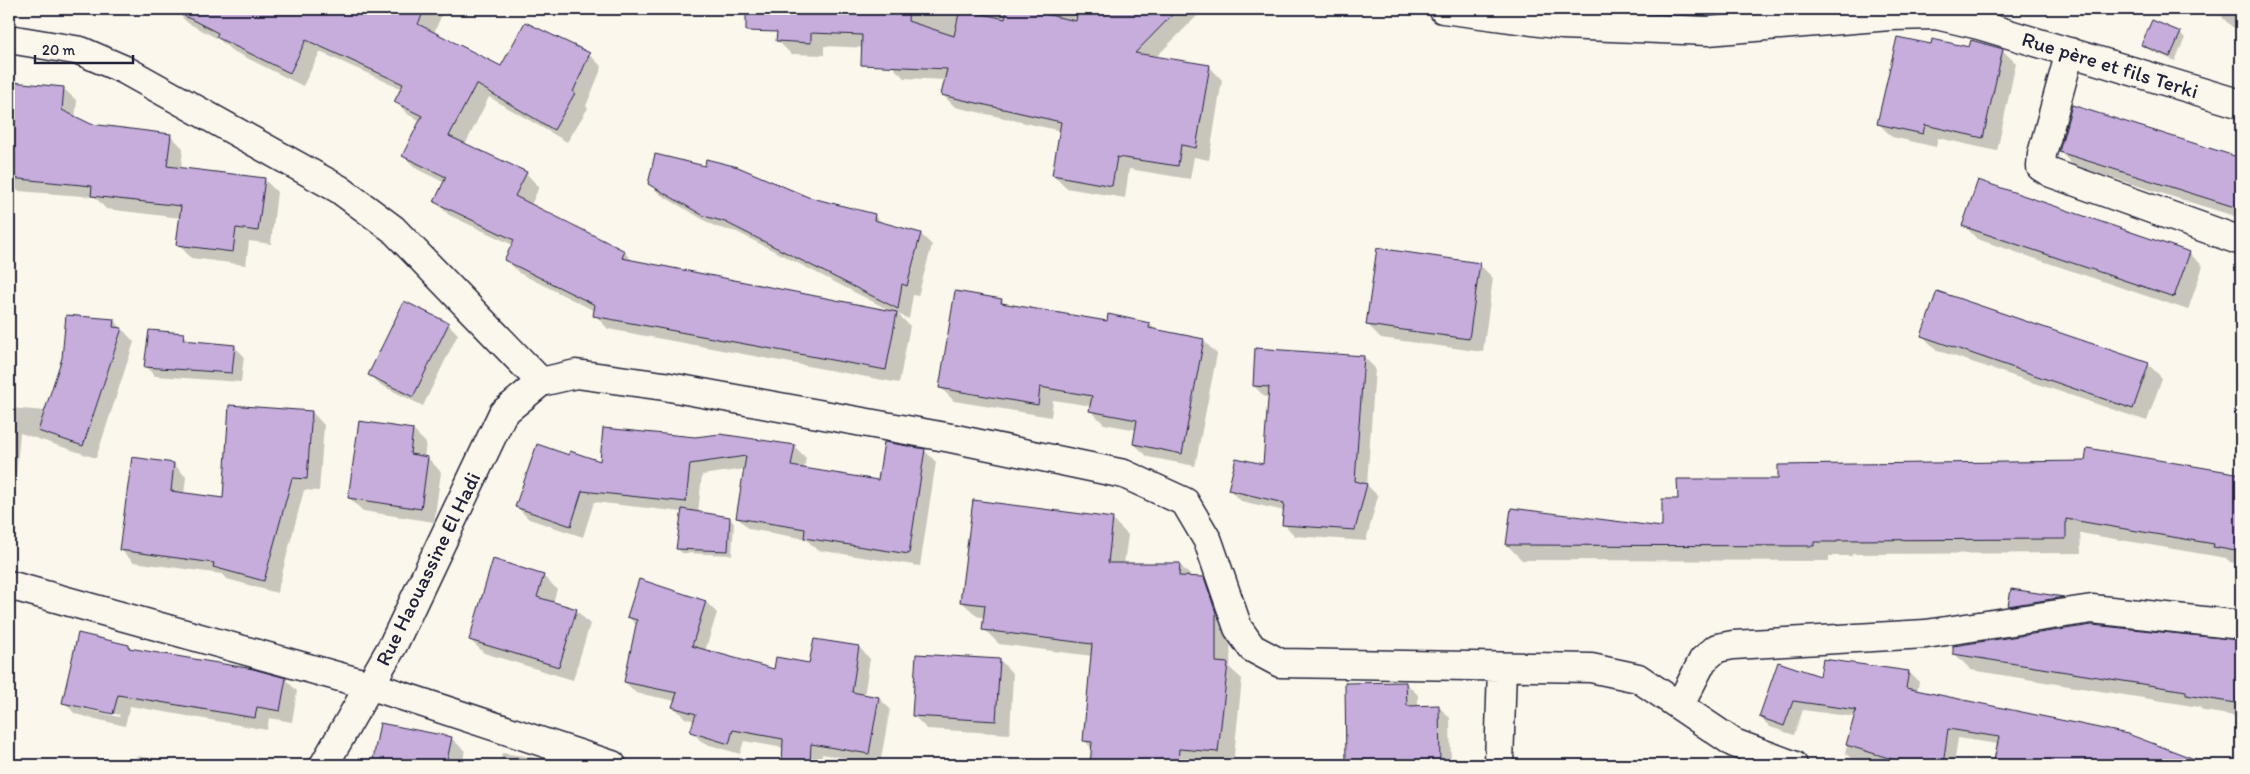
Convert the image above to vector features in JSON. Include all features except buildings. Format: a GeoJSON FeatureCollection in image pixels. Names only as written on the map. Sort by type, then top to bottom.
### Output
{"type":"FeatureCollection","features":[{"type":"Feature","properties":{"kind":"street","name":"Rue père et fils Terki"},"geometry":{"type":"LineString","coordinates":[[1443,9],[1562,25],[1708,31],[1890,16],[1936,15],[1976,17],[2070,52],[2241,104]]}},
{"type":"Feature","properties":{"kind":"street"},"geometry":{"type":"LineString","coordinates":[[9,39],[81,51],[125,70],[339,189],[393,228],[541,382],[576,374],[664,386],[950,438],[1124,474],[1185,502],[1208,541],[1238,628],[1252,648],[1280,663],[1592,668],[1638,678],[1734,743],[1793,765]]}},
{"type":"Feature","properties":{"kind":"street"},"geometry":{"type":"LineString","coordinates":[[2070,52],[2042,154],[2041,167],[2050,173],[2241,241]]}},
{"type":"Feature","properties":{"kind":"street","name":"Rue Haouassine El Hadi"},"geometry":{"type":"LineString","coordinates":[[324,765],[393,645],[504,413],[541,382]]}},
{"type":"Feature","properties":{"kind":"street"},"geometry":{"type":"LineString","coordinates":[[9,585],[369,685],[612,765]]}},
{"type":"Feature","properties":{"kind":"street"},"geometry":{"type":"LineString","coordinates":[[1680,705],[1703,660],[1717,648],[1733,645],[1926,634],[2092,609],[2241,625]]}},
{"type":"Feature","properties":{"kind":"street"},"geometry":{"type":"LineString","coordinates":[[1499,765],[1502,667]]}}]}
